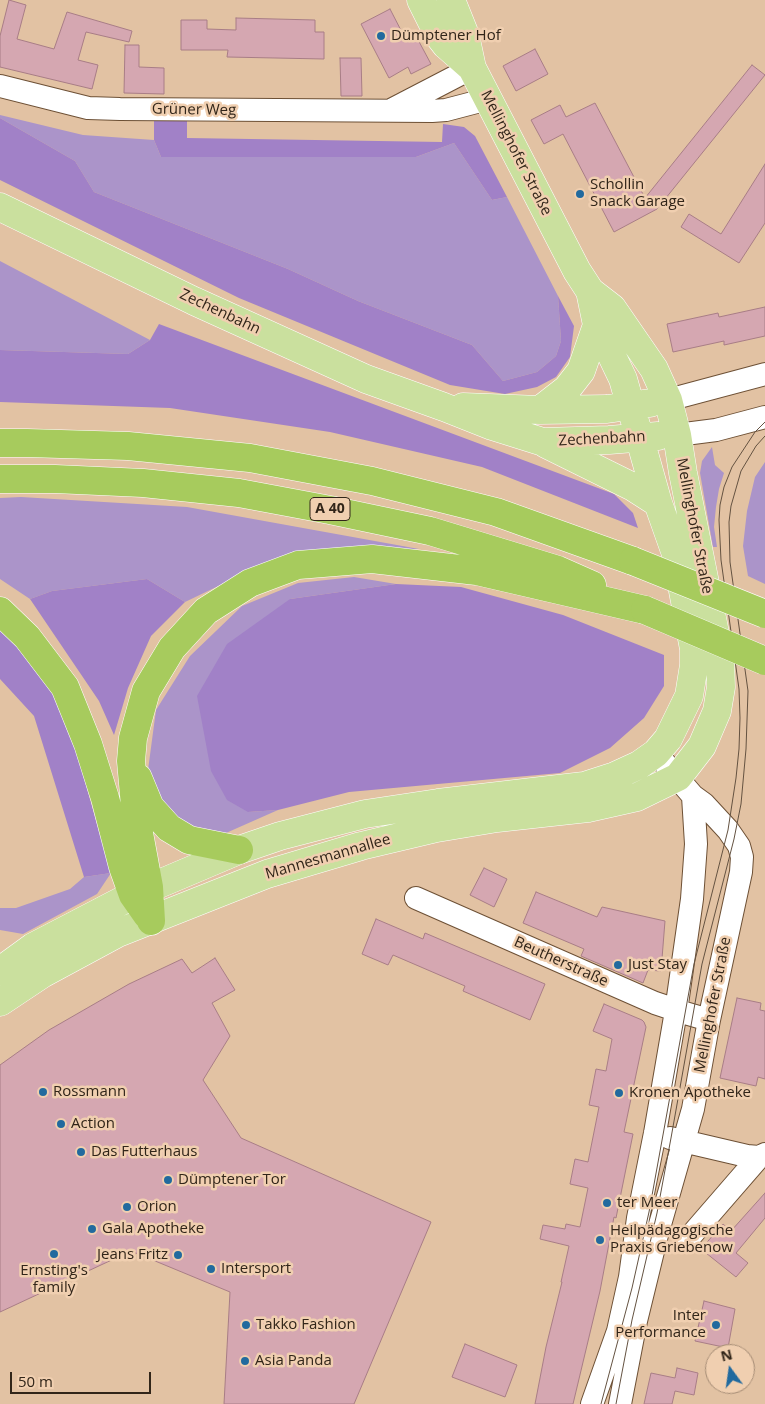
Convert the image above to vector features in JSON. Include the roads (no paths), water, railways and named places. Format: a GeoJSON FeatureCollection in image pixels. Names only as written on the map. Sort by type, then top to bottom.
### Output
{"type":"FeatureCollection","features":[{"type":"Feature","properties":{"kind":"highway","name":"A 40"},"geometry":{"type":"LineString","coordinates":[[0,443],[128,446],[250,458],[372,481],[496,512],[633,561],[765,614]]}},
{"type":"Feature","properties":{"kind":"highway","name":"A 40"},"geometry":{"type":"LineString","coordinates":[[0,479],[143,483],[239,493],[430,531],[558,570],[645,610],[765,661]]}},
{"type":"Feature","properties":{"kind":"highway"},"geometry":{"type":"LineString","coordinates":[[151,921],[141,891],[131,761],[133,738],[146,692],[172,648],[206,612],[250,583],[298,565],[372,559],[477,571],[645,610]]}},
{"type":"Feature","properties":{"kind":"highway"},"geometry":{"type":"LineString","coordinates":[[0,611],[28,637],[65,687],[88,744],[105,798],[122,867],[141,891]]}},
{"type":"Feature","properties":{"kind":"highway"},"geometry":{"type":"LineString","coordinates":[[131,761],[150,807],[169,828],[189,840],[240,850]]}},
{"type":"Feature","properties":{"kind":"main road","name":"Mellinghofer Straße"},"geometry":{"type":"LineString","coordinates":[[421,0],[446,45],[472,68]]}},
{"type":"Feature","properties":{"kind":"main road","name":"Mellinghofer Straße"},"geometry":{"type":"LineString","coordinates":[[451,0],[465,35],[472,68],[577,272],[590,291],[612,308],[654,369],[668,400],[677,435],[720,658],[721,687],[717,711],[686,786]]}},
{"type":"Feature","properties":{"kind":"main road","name":"Zechenbahn"},"geometry":{"type":"LineString","coordinates":[[0,207],[194,301],[366,379],[492,426],[542,442],[677,435]]}},
{"type":"Feature","properties":{"kind":"main road","name":"Mellinghofer Straße"},"geometry":{"type":"LineString","coordinates":[[590,291],[597,325],[623,379],[658,503],[676,554],[694,648],[694,664],[689,696],[668,739],[656,753]]}},
{"type":"Feature","properties":{"kind":"main road"},"geometry":{"type":"LineString","coordinates":[[540,410],[567,389],[581,371],[597,325]]}},
{"type":"Feature","properties":{"kind":"main road","name":"Zechenbahn"},"geometry":{"type":"LineString","coordinates":[[444,407],[540,410],[607,409],[668,400]]}},
{"type":"Feature","properties":{"kind":"main road"},"geometry":{"type":"LineString","coordinates":[[542,442],[633,487],[658,503]]}},
{"type":"Feature","properties":{"kind":"main road","name":"Mannesmannallee"},"geometry":{"type":"LineString","coordinates":[[0,970],[33,947],[141,891],[240,850],[280,836],[365,814],[438,802],[584,786],[615,776],[639,765],[656,753]]}},
{"type":"Feature","properties":{"kind":"main road","name":"Mannesmannallee"},"geometry":{"type":"LineString","coordinates":[[0,1002],[42,974],[118,933],[267,874],[361,846],[438,828],[498,818],[588,808],[686,786]]}},
{"type":"Feature","properties":{"kind":"street","name":"Grüner Weg"},"geometry":{"type":"LineString","coordinates":[[390,110],[472,68]]}},
{"type":"Feature","properties":{"kind":"street","name":"Grüner Weg"},"geometry":{"type":"LineString","coordinates":[[0,86],[88,108],[288,111],[446,110],[488,99]]}},
{"type":"Feature","properties":{"kind":"street"},"geometry":{"type":"LineString","coordinates":[[668,400],[765,374]]}},
{"type":"Feature","properties":{"kind":"street"},"geometry":{"type":"LineString","coordinates":[[677,435],[716,430],[765,417]]}},
{"type":"Feature","properties":{"kind":"street","name":"Mellinghofer Straße"},"geometry":{"type":"LineString","coordinates":[[620,1404],[636,1322],[657,1235],[693,1109],[709,1020],[741,872],[742,857],[739,846],[728,830],[656,753]]}},
{"type":"Feature","properties":{"kind":"street"},"geometry":{"type":"LineString","coordinates":[[592,1404],[618,1331],[630,1276],[638,1218],[676,1011],[692,898],[696,844],[686,786]]}},
{"type":"Feature","properties":{"kind":"street"},"geometry":{"type":"LineString","coordinates":[[696,844],[728,830]]}},
{"type":"Feature","properties":{"kind":"street","name":"Beutherstraße"},"geometry":{"type":"LineString","coordinates":[[416,898],[655,1003],[709,1020]]}},
{"type":"Feature","properties":{"kind":"street"},"geometry":{"type":"LineString","coordinates":[[655,1133],[684,1142],[747,1156],[762,1156]]}},
{"type":"Feature","properties":{"kind":"street"},"geometry":{"type":"LineString","coordinates":[[688,1238],[762,1156]]}},
{"type":"Feature","properties":{"kind":"tram line"},"geometry":{"type":"LineString","coordinates":[[601,1404],[632,1288],[649,1212],[694,964],[728,830],[736,778],[740,718],[739,689],[721,560],[720,505],[724,487],[732,467],[755,432],[765,422]]}},
{"type":"Feature","properties":{"kind":"tram line"},"geometry":{"type":"LineString","coordinates":[[616,1404],[632,1320],[657,1213],[702,964],[741,804],[746,749],[748,691],[730,562],[729,522],[731,506],[741,471],[756,446],[765,436]]}},
{"type":"Feature","properties":{"kind":"place","name":"Dümptener Hof"},"geometry":{"type":"Point","coordinates":[381,36]}},
{"type":"Feature","properties":{"kind":"place","name":"Schollin Snack Garage"},"geometry":{"type":"Point","coordinates":[580,194]}},
{"type":"Feature","properties":{"kind":"place","name":"Just Stay"},"geometry":{"type":"Point","coordinates":[618,965]}},
{"type":"Feature","properties":{"kind":"place","name":"Rossmann"},"geometry":{"type":"Point","coordinates":[43,1092]}},
{"type":"Feature","properties":{"kind":"place","name":"Kronen Apotheke"},"geometry":{"type":"Point","coordinates":[619,1093]}},
{"type":"Feature","properties":{"kind":"place","name":"Action"},"geometry":{"type":"Point","coordinates":[61,1124]}},
{"type":"Feature","properties":{"kind":"place","name":"Das Futterhaus"},"geometry":{"type":"Point","coordinates":[81,1152]}},
{"type":"Feature","properties":{"kind":"place","name":"Dümptener Tor"},"geometry":{"type":"Point","coordinates":[168,1180]}},
{"type":"Feature","properties":{"kind":"place","name":"ter Meer"},"geometry":{"type":"Point","coordinates":[607,1203]}},
{"type":"Feature","properties":{"kind":"place","name":"Orion"},"geometry":{"type":"Point","coordinates":[127,1207]}},
{"type":"Feature","properties":{"kind":"place","name":"Gala Apotheke"},"geometry":{"type":"Point","coordinates":[92,1229]}},
{"type":"Feature","properties":{"kind":"place","name":"Heilpädagogische Praxis Griebenow"},"geometry":{"type":"Point","coordinates":[600,1240]}},
{"type":"Feature","properties":{"kind":"place","name":"Ernsting's family"},"geometry":{"type":"Point","coordinates":[54,1254]}},
{"type":"Feature","properties":{"kind":"place","name":"Jeans Fritz"},"geometry":{"type":"Point","coordinates":[178,1255]}},
{"type":"Feature","properties":{"kind":"place","name":"Intersport"},"geometry":{"type":"Point","coordinates":[211,1269]}},
{"type":"Feature","properties":{"kind":"place","name":"Takko Fashion"},"geometry":{"type":"Point","coordinates":[246,1325]}},
{"type":"Feature","properties":{"kind":"place","name":"Inter Performance"},"geometry":{"type":"Point","coordinates":[716,1325]}},
{"type":"Feature","properties":{"kind":"place","name":"Asia Panda"},"geometry":{"type":"Point","coordinates":[245,1361]}}]}
